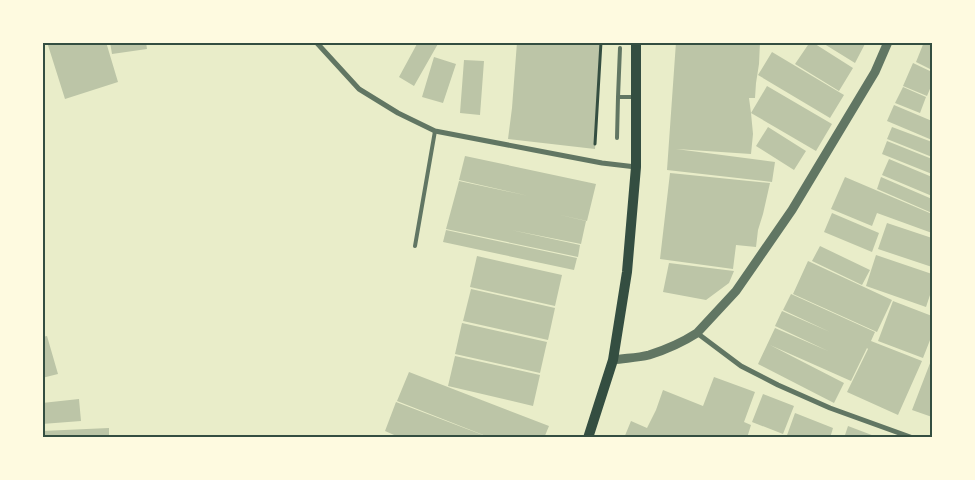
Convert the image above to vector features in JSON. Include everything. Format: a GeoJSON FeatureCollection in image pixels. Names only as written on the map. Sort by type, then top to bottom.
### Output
{"type":"FeatureCollection","features":[{"type":"Feature","properties":{"kind":"main road"},"geometry":{"type":"LineString","coordinates":[[588,438],[613,360],[627,272],[636,167],[636,42]]}},
{"type":"Feature","properties":{"kind":"street"},"geometry":{"type":"LineString","coordinates":[[316,42],[359,89],[398,113],[435,131],[602,163],[636,167]]}},
{"type":"Feature","properties":{"kind":"street"},"geometry":{"type":"LineString","coordinates":[[613,360],[648,355],[697,334],[736,291],[792,210],[875,72],[888,42]]}},
{"type":"Feature","properties":{"kind":"street"},"geometry":{"type":"LineString","coordinates":[[697,334],[741,366],[778,385],[836,411],[913,438]]}},
{"type":"Feature","properties":{"kind":"lane"},"geometry":{"type":"LineString","coordinates":[[617,138],[620,48]]}},
{"type":"Feature","properties":{"kind":"lane"},"geometry":{"type":"LineString","coordinates":[[618,97],[636,97]]}},
{"type":"Feature","properties":{"kind":"lane"},"geometry":{"type":"LineString","coordinates":[[415,246],[435,131]]}},
{"type":"Feature","properties":{"kind":"path"},"geometry":{"type":"LineString","coordinates":[[595,148],[601,42]]}},
{"type":"Feature","properties":{"kind":"building"},"geometry":{"type":"Polygon","coordinates":[[[47,42],[106,42],[118,82],[65,99],[47,42]]]}},
{"type":"Feature","properties":{"kind":"building"},"geometry":{"type":"Polygon","coordinates":[[[110,42],[146,42],[147,49],[112,54],[110,42]]]}},
{"type":"Feature","properties":{"kind":"building"},"geometry":{"type":"Polygon","coordinates":[[[418,42],[439,42],[414,86],[399,77],[418,42]]]}},
{"type":"Feature","properties":{"kind":"building"},"geometry":{"type":"Polygon","coordinates":[[[517,42],[601,42],[595,149],[508,139],[517,42]]]}},
{"type":"Feature","properties":{"kind":"building"},"geometry":{"type":"Polygon","coordinates":[[[676,42],[760,42],[755,98],[749,98],[753,134],[751,154],[676,149],[775,162],[772,182],[667,170],[676,42]]]}},
{"type":"Feature","properties":{"kind":"building"},"geometry":{"type":"Polygon","coordinates":[[[810,42],[853,68],[839,91],[795,64],[810,42]]]}},
{"type":"Feature","properties":{"kind":"building"},"geometry":{"type":"Polygon","coordinates":[[[821,42],[866,42],[855,63],[821,42]]]}},
{"type":"Feature","properties":{"kind":"building"},"geometry":{"type":"Polygon","coordinates":[[[924,42],[932,42],[932,70],[916,62],[924,42]]]}},
{"type":"Feature","properties":{"kind":"building"},"geometry":{"type":"Polygon","coordinates":[[[772,52],[844,95],[830,118],[758,75],[772,52]]]}},
{"type":"Feature","properties":{"kind":"building"},"geometry":{"type":"Polygon","coordinates":[[[434,57],[456,64],[443,103],[422,97],[434,57]]]}},
{"type":"Feature","properties":{"kind":"building"},"geometry":{"type":"Polygon","coordinates":[[[464,60],[484,61],[480,115],[460,113],[464,60]]]}},
{"type":"Feature","properties":{"kind":"building"},"geometry":{"type":"Polygon","coordinates":[[[913,63],[932,72],[932,84],[927,96],[903,86],[913,63]]]}},
{"type":"Feature","properties":{"kind":"building"},"geometry":{"type":"Polygon","coordinates":[[[767,86],[832,124],[816,151],[751,113],[767,86]]]}},
{"type":"Feature","properties":{"kind":"building"},"geometry":{"type":"Polygon","coordinates":[[[903,87],[926,97],[920,113],[895,103],[903,87]]]}},
{"type":"Feature","properties":{"kind":"building"},"geometry":{"type":"Polygon","coordinates":[[[894,105],[932,121],[932,140],[887,121],[894,105]]]}},
{"type":"Feature","properties":{"kind":"building"},"geometry":{"type":"Polygon","coordinates":[[[768,127],[806,151],[794,170],[756,146],[768,127]]]}},
{"type":"Feature","properties":{"kind":"building"},"geometry":{"type":"Polygon","coordinates":[[[892,127],[932,142],[932,157],[887,139],[892,127]]]}},
{"type":"Feature","properties":{"kind":"building"},"geometry":{"type":"Polygon","coordinates":[[[887,141],[932,159],[932,174],[882,154],[887,141]]]}},
{"type":"Feature","properties":{"kind":"building"},"geometry":{"type":"Polygon","coordinates":[[[465,156],[596,184],[587,221],[556,214],[586,221],[581,244],[511,230],[580,245],[578,257],[446,229],[459,181],[529,196],[459,180],[465,156]]]}},
{"type":"Feature","properties":{"kind":"building"},"geometry":{"type":"Polygon","coordinates":[[[889,159],[932,177],[932,196],[882,175],[889,159]]]}},
{"type":"Feature","properties":{"kind":"building"},"geometry":{"type":"Polygon","coordinates":[[[670,173],[770,183],[758,230],[756,247],[736,245],[733,269],[660,259],[670,173]]]}},
{"type":"Feature","properties":{"kind":"building"},"geometry":{"type":"Polygon","coordinates":[[[845,177],[932,214],[932,233],[877,213],[872,226],[831,209],[845,177]]]}},
{"type":"Feature","properties":{"kind":"building"},"geometry":{"type":"Polygon","coordinates":[[[881,177],[932,199],[932,213],[877,189],[881,177]]]}},
{"type":"Feature","properties":{"kind":"building"},"geometry":{"type":"Polygon","coordinates":[[[832,213],[879,233],[872,252],[824,232],[832,213]]]}},
{"type":"Feature","properties":{"kind":"building"},"geometry":{"type":"Polygon","coordinates":[[[887,223],[932,238],[932,267],[878,249],[887,223]]]}},
{"type":"Feature","properties":{"kind":"building"},"geometry":{"type":"Polygon","coordinates":[[[446,230],[577,258],[574,270],[443,242],[446,230]]]}},
{"type":"Feature","properties":{"kind":"building"},"geometry":{"type":"Polygon","coordinates":[[[820,246],[870,270],[862,285],[812,261],[820,246]]]}},
{"type":"Feature","properties":{"kind":"building"},"geometry":{"type":"Polygon","coordinates":[[[876,255],[932,274],[932,289],[926,307],[866,286],[876,255]]]}},
{"type":"Feature","properties":{"kind":"building"},"geometry":{"type":"Polygon","coordinates":[[[477,256],[562,275],[555,306],[470,287],[477,256]]]}},
{"type":"Feature","properties":{"kind":"building"},"geometry":{"type":"Polygon","coordinates":[[[808,261],[892,300],[877,332],[793,294],[808,261]]]}},
{"type":"Feature","properties":{"kind":"building"},"geometry":{"type":"Polygon","coordinates":[[[669,263],[734,271],[729,283],[706,300],[663,292],[669,263]]]}},
{"type":"Feature","properties":{"kind":"building"},"geometry":{"type":"Polygon","coordinates":[[[471,289],[555,308],[548,340],[463,321],[471,289]]]}},
{"type":"Feature","properties":{"kind":"building"},"geometry":{"type":"Polygon","coordinates":[[[791,294],[875,332],[871,341],[922,361],[898,415],[847,392],[867,348],[851,381],[770,345],[844,383],[834,403],[758,364],[775,328],[828,351],[775,326],[782,311],[830,332],[783,310],[791,294]]]}},
{"type":"Feature","properties":{"kind":"building"},"geometry":{"type":"Polygon","coordinates":[[[893,301],[932,316],[932,335],[923,358],[878,341],[893,301]]]}},
{"type":"Feature","properties":{"kind":"building"},"geometry":{"type":"Polygon","coordinates":[[[462,323],[547,342],[540,373],[455,354],[462,323]]]}},
{"type":"Feature","properties":{"kind":"building"},"geometry":{"type":"Polygon","coordinates":[[[47,336],[58,374],[42,378],[42,337],[47,336]]]}},
{"type":"Feature","properties":{"kind":"building"},"geometry":{"type":"Polygon","coordinates":[[[455,356],[540,375],[533,406],[448,386],[455,356]]]}},
{"type":"Feature","properties":{"kind":"building"},"geometry":{"type":"Polygon","coordinates":[[[932,358],[932,417],[912,410],[932,358]]]}},
{"type":"Feature","properties":{"kind":"building"},"geometry":{"type":"Polygon","coordinates":[[[409,372],[549,426],[544,438],[491,438],[397,401],[409,372]]]}},
{"type":"Feature","properties":{"kind":"building"},"geometry":{"type":"Polygon","coordinates":[[[714,377],[755,392],[744,422],[751,425],[747,438],[624,438],[631,421],[647,428],[663,390],[703,406],[714,377]]]}},
{"type":"Feature","properties":{"kind":"building"},"geometry":{"type":"Polygon","coordinates":[[[763,394],[794,406],[783,434],[752,422],[763,394]]]}},
{"type":"Feature","properties":{"kind":"building"},"geometry":{"type":"Polygon","coordinates":[[[79,399],[81,421],[42,424],[42,403],[79,399]]]}},
{"type":"Feature","properties":{"kind":"building"},"geometry":{"type":"Polygon","coordinates":[[[396,402],[488,438],[401,438],[385,431],[396,402]]]}},
{"type":"Feature","properties":{"kind":"building"},"geometry":{"type":"Polygon","coordinates":[[[795,413],[833,428],[830,438],[786,438],[795,413]]]}},
{"type":"Feature","properties":{"kind":"building"},"geometry":{"type":"Polygon","coordinates":[[[848,426],[877,437],[877,438],[844,438],[848,426]]]}},
{"type":"Feature","properties":{"kind":"building"},"geometry":{"type":"Polygon","coordinates":[[[109,428],[109,438],[42,438],[42,431],[109,428]]]}}]}
